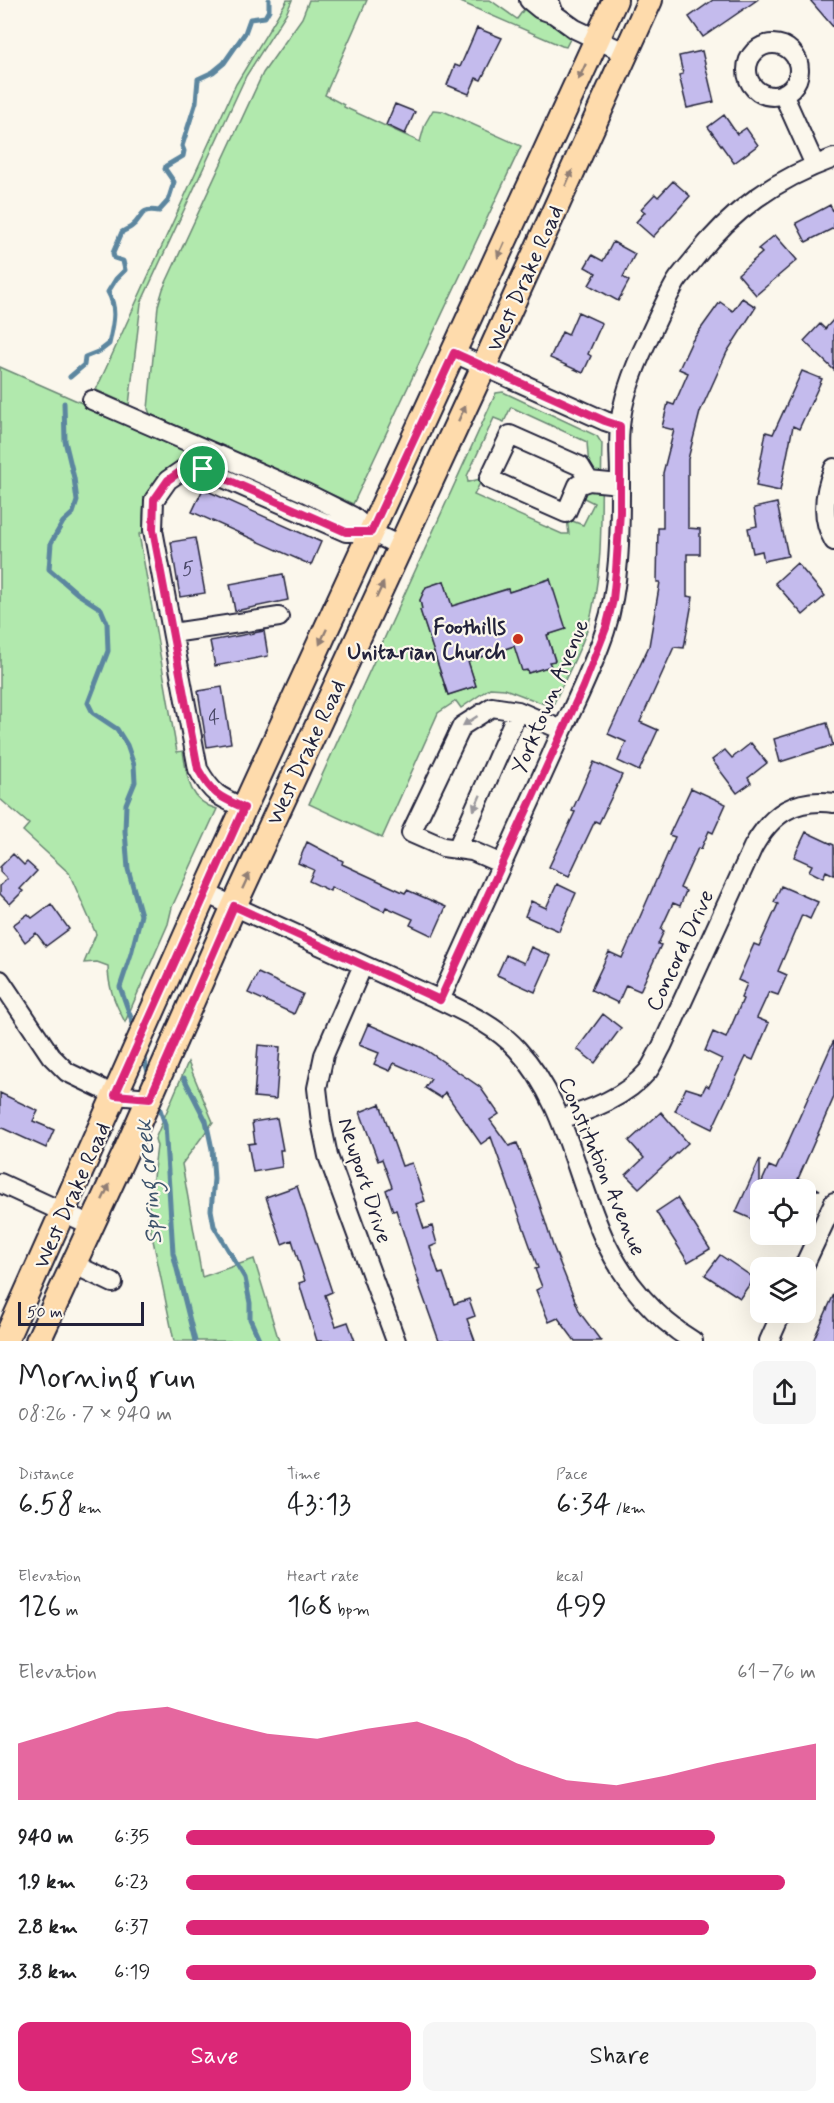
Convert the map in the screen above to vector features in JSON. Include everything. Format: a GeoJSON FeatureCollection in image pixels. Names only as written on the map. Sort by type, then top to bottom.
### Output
{"type":"FeatureCollection","features":[{"type":"Feature","properties":{"kind":"main road","name":"West Drake Road"},"geometry":{"type":"LineString","coordinates":[[5,1341],[64,1212],[129,1091],[163,987],[204,893],[615,0]]}},
{"type":"Feature","properties":{"kind":"main road","name":"West Drake Road"},"geometry":{"type":"LineString","coordinates":[[38,1341],[126,1151],[129,1091],[179,1031],[234,906],[484,366],[650,0]]}},
{"type":"Feature","properties":{"kind":"street"},"geometry":{"type":"LineString","coordinates":[[529,0],[540,9],[551,7],[575,29],[626,53]]}},
{"type":"Feature","properties":{"kind":"street"},"geometry":{"type":"LineString","coordinates":[[783,94],[815,165]]}},
{"type":"Feature","properties":{"kind":"street","name":"Yorktown Avenue"},"geometry":{"type":"LineString","coordinates":[[440,1000],[596,656],[606,628],[613,600],[616,571],[620,426],[628,388],[639,359],[677,281],[703,247],[749,202],[776,184],[834,158]]}},
{"type":"Feature","properties":{"kind":"street"},"geometry":{"type":"LineString","coordinates":[[454,353],[620,426]]}},
{"type":"Feature","properties":{"kind":"street"},"geometry":{"type":"LineString","coordinates":[[92,400],[306,493],[352,516],[371,532],[400,546]]}},
{"type":"Feature","properties":{"kind":"street"},"geometry":{"type":"LineString","coordinates":[[589,481],[580,466],[510,435],[489,479],[566,513],[578,485],[589,481],[620,484]]}},
{"type":"Feature","properties":{"kind":"street"},"geometry":{"type":"LineString","coordinates":[[834,468],[826,487],[824,504],[826,520],[834,541]]}},
{"type":"Feature","properties":{"kind":"street"},"geometry":{"type":"LineString","coordinates":[[244,808],[224,800],[209,789],[198,769],[153,530],[154,500],[168,480],[184,469],[203,469],[346,532],[371,532]]}},
{"type":"Feature","properties":{"kind":"street"},"geometry":{"type":"LineString","coordinates":[[173,633],[279,617]]}},
{"type":"Feature","properties":{"kind":"street"},"geometry":{"type":"LineString","coordinates":[[502,864],[472,851],[443,847],[411,832],[462,726],[492,707],[518,711],[562,730]]}},
{"type":"Feature","properties":{"kind":"street"},"geometry":{"type":"LineString","coordinates":[[457,849],[518,711]]}},
{"type":"Feature","properties":{"kind":"street","name":"Concord Drive"},"geometry":{"type":"LineString","coordinates":[[560,1119],[581,1113],[619,1095],[634,1085],[649,1070],[662,1047],[753,846],[764,828],[789,809],[806,803],[822,801],[834,803]]}},
{"type":"Feature","properties":{"kind":"street","name":"Constitution Avenue"},"geometry":{"type":"LineString","coordinates":[[204,893],[440,1000],[501,1034],[535,1071],[549,1094],[606,1242],[616,1260],[637,1292],[671,1335],[693,1341]]}},
{"type":"Feature","properties":{"kind":"street","name":"Newport Drive"},"geometry":{"type":"LineString","coordinates":[[363,965],[324,1055],[318,1088],[321,1122],[328,1156],[396,1341]]}},
{"type":"Feature","properties":{"kind":"street"},"geometry":{"type":"LineString","coordinates":[[0,980],[51,1056],[61,1067],[129,1091]]}},
{"type":"Feature","properties":{"kind":"street"},"geometry":{"type":"LineString","coordinates":[[0,1183],[91,1225]]}},
{"type":"Feature","properties":{"kind":"street"},"geometry":{"type":"LineString","coordinates":[[808,1257],[834,1202]]}},
{"type":"Feature","properties":{"kind":"street"},"geometry":{"type":"LineString","coordinates":[[73,1264],[113,1283]]}},
{"type":"Feature","properties":{"kind":"street"},"geometry":{"type":"LineString","coordinates":[[769,1341],[778,1323]]}},
{"type":"Feature","properties":{"kind":"green space"},"geometry":{"type":"Polygon","coordinates":[[[287,0],[292,0],[287,12],[246,76],[141,303],[129,405],[96,390],[236,84],[287,0]]]}},
{"type":"Feature","properties":{"kind":"green space"},"geometry":{"type":"Polygon","coordinates":[[[309,0],[367,0],[325,95],[344,107],[420,142],[425,124],[433,110],[443,111],[521,146],[353,504],[150,414],[148,409],[158,306],[163,289],[263,73],[302,18],[309,0]]]}},
{"type":"Feature","properties":{"kind":"green space"},"geometry":{"type":"Polygon","coordinates":[[[456,0],[490,0],[517,19],[527,5],[570,39],[566,47],[562,46],[456,0]]]}},
{"type":"Feature","properties":{"kind":"green space"},"geometry":{"type":"Polygon","coordinates":[[[0,367],[216,462],[214,467],[169,470],[147,497],[143,513],[145,532],[139,534],[177,752],[183,751],[188,778],[195,794],[207,805],[217,809],[172,907],[168,924],[125,1022],[113,995],[108,966],[97,962],[84,963],[96,934],[69,873],[23,831],[29,824],[0,799],[0,367]]]}},
{"type":"Feature","properties":{"kind":"green space"},"geometry":{"type":"Polygon","coordinates":[[[503,392],[597,436],[602,444],[599,559],[588,627],[552,707],[505,689],[490,688],[461,708],[456,701],[438,713],[382,838],[309,804],[496,393],[503,392]],[[511,407],[504,422],[494,418],[467,476],[468,482],[480,479],[474,495],[562,534],[569,534],[567,519],[583,525],[594,503],[584,498],[589,468],[587,442],[511,407]],[[549,579],[509,592],[507,589],[466,602],[464,650],[444,581],[426,587],[420,600],[422,609],[420,610],[448,695],[476,686],[468,661],[514,646],[528,673],[550,666],[549,662],[555,660],[547,635],[565,629],[549,579]]]}},
{"type":"Feature","properties":{"kind":"green space"},"geometry":{"type":"Polygon","coordinates":[[[188,1062],[213,1122],[182,1164],[202,1277],[254,1259],[279,1341],[174,1341],[148,1216],[157,1146],[155,1139],[188,1062]]]}},
{"type":"Feature","properties":{"kind":"building"},"geometry":{"type":"Polygon","coordinates":[[[713,0],[757,0],[703,37],[689,17],[713,0]]]}},
{"type":"Feature","properties":{"kind":"building"},"geometry":{"type":"Polygon","coordinates":[[[810,0],[834,0],[834,28],[810,0]]]}},
{"type":"Feature","properties":{"kind":"building"},"geometry":{"type":"Polygon","coordinates":[[[477,28],[502,38],[481,80],[476,78],[469,94],[447,85],[455,65],[460,67],[477,28]]]}},
{"type":"Feature","properties":{"kind":"building"},"geometry":{"type":"Polygon","coordinates":[[[702,51],[714,102],[687,108],[679,75],[683,74],[679,56],[702,51]]]}},
{"type":"Feature","properties":{"kind":"building"},"geometry":{"type":"Polygon","coordinates":[[[395,104],[415,112],[405,134],[386,125],[395,104]]]}},
{"type":"Feature","properties":{"kind":"building"},"geometry":{"type":"Polygon","coordinates":[[[724,115],[737,134],[746,128],[758,145],[734,163],[708,127],[724,115]]]}},
{"type":"Feature","properties":{"kind":"building"},"geometry":{"type":"Polygon","coordinates":[[[673,181],[690,196],[653,237],[636,222],[645,212],[641,209],[655,194],[658,197],[673,181]]]}},
{"type":"Feature","properties":{"kind":"building"},"geometry":{"type":"Polygon","coordinates":[[[830,205],[834,213],[834,228],[806,242],[796,223],[830,205]]]}},
{"type":"Feature","properties":{"kind":"building"},"geometry":{"type":"Polygon","coordinates":[[[775,235],[797,260],[756,295],[738,274],[762,253],[758,249],[775,235]]]}},
{"type":"Feature","properties":{"kind":"building"},"geometry":{"type":"Polygon","coordinates":[[[613,242],[635,254],[623,277],[629,281],[618,301],[589,285],[596,273],[585,267],[592,255],[603,261],[613,242]]]}},
{"type":"Feature","properties":{"kind":"building"},"geometry":{"type":"Polygon","coordinates":[[[742,298],[756,307],[727,352],[700,412],[688,459],[688,528],[700,529],[700,554],[687,554],[687,596],[693,597],[684,648],[674,647],[640,722],[658,730],[639,771],[618,761],[626,742],[608,734],[649,646],[660,582],[657,582],[658,528],[663,528],[663,473],[674,430],[662,427],[668,403],[674,405],[688,373],[679,369],[692,341],[720,302],[733,311],[742,298]]]}},
{"type":"Feature","properties":{"kind":"building"},"geometry":{"type":"Polygon","coordinates":[[[578,312],[602,323],[588,354],[591,356],[583,373],[550,358],[562,332],[568,335],[578,312]]]}},
{"type":"Feature","properties":{"kind":"building"},"geometry":{"type":"Polygon","coordinates":[[[834,319],[834,370],[804,341],[820,324],[825,329],[834,319]]]}},
{"type":"Feature","properties":{"kind":"building"},"geometry":{"type":"Polygon","coordinates":[[[802,371],[822,379],[799,429],[793,426],[780,491],[756,486],[766,432],[773,434],[802,371]]]}},
{"type":"Feature","properties":{"kind":"building"},"geometry":{"type":"Polygon","coordinates":[[[203,489],[321,542],[311,565],[192,512],[203,489]]]}},
{"type":"Feature","properties":{"kind":"building"},"geometry":{"type":"Polygon","coordinates":[[[777,503],[788,556],[764,561],[762,551],[753,553],[748,528],[757,526],[754,508],[777,503]]]}},
{"type":"Feature","properties":{"kind":"building"},"geometry":{"type":"Polygon","coordinates":[[[195,538],[205,593],[180,597],[171,542],[195,538]]]}},
{"type":"Feature","properties":{"kind":"building"},"geometry":{"type":"Polygon","coordinates":[[[797,563],[825,596],[803,615],[775,583],[797,563]]]}},
{"type":"Feature","properties":{"kind":"building"},"geometry":{"type":"Polygon","coordinates":[[[283,574],[288,600],[235,611],[230,584],[283,574]]]}},
{"type":"Feature","properties":{"kind":"building","name":"Foothills Unitarian Church"},"geometry":{"type":"Polygon","coordinates":[[[550,579],[566,629],[547,635],[555,661],[549,662],[551,666],[528,673],[527,670],[522,671],[514,646],[468,661],[476,686],[448,695],[420,610],[422,609],[420,600],[426,587],[444,581],[452,606],[550,579]]]}},
{"type":"Feature","properties":{"kind":"building"},"geometry":{"type":"Polygon","coordinates":[[[264,631],[268,656],[215,666],[210,641],[264,631]]]}},
{"type":"Feature","properties":{"kind":"building"},"geometry":{"type":"Polygon","coordinates":[[[222,687],[231,743],[207,747],[198,691],[222,687]]]}},
{"type":"Feature","properties":{"kind":"building"},"geometry":{"type":"Polygon","coordinates":[[[827,723],[833,745],[780,762],[774,739],[827,723]]]}},
{"type":"Feature","properties":{"kind":"building"},"geometry":{"type":"Polygon","coordinates":[[[751,743],[767,763],[748,778],[751,783],[737,793],[712,760],[725,750],[732,758],[751,743]]]}},
{"type":"Feature","properties":{"kind":"building"},"geometry":{"type":"Polygon","coordinates":[[[594,762],[622,775],[599,823],[595,821],[569,876],[549,867],[575,812],[572,811],[594,762]]]}},
{"type":"Feature","properties":{"kind":"building"},"geometry":{"type":"Polygon","coordinates":[[[691,788],[726,804],[713,833],[709,831],[701,849],[698,848],[680,888],[686,891],[680,906],[673,903],[661,929],[664,931],[658,944],[661,945],[640,991],[626,985],[618,1003],[591,990],[609,952],[622,958],[675,837],[669,835],[691,788]]]}},
{"type":"Feature","properties":{"kind":"building"},"geometry":{"type":"Polygon","coordinates":[[[806,832],[834,845],[834,875],[826,871],[823,878],[809,871],[812,865],[794,857],[806,832]]]}},
{"type":"Feature","properties":{"kind":"building"},"geometry":{"type":"Polygon","coordinates":[[[307,842],[343,861],[342,864],[405,893],[407,890],[446,907],[433,936],[410,925],[413,919],[386,907],[384,911],[331,887],[330,891],[309,881],[314,870],[298,863],[307,842]]]}},
{"type":"Feature","properties":{"kind":"building"},"geometry":{"type":"Polygon","coordinates":[[[13,854],[24,865],[27,862],[37,871],[20,889],[23,891],[10,904],[0,894],[0,886],[7,879],[0,872],[0,867],[13,854]]]}},
{"type":"Feature","properties":{"kind":"building"},"geometry":{"type":"Polygon","coordinates":[[[557,884],[576,893],[559,931],[525,916],[531,901],[546,908],[557,884]]]}},
{"type":"Feature","properties":{"kind":"building"},"geometry":{"type":"Polygon","coordinates":[[[781,886],[818,902],[810,919],[802,915],[778,971],[787,975],[778,995],[769,992],[757,1018],[769,1023],[753,1060],[746,1057],[712,1129],[675,1111],[686,1088],[702,1093],[706,1085],[709,1087],[722,1059],[705,1051],[713,1032],[726,1038],[747,984],[738,980],[754,944],[759,946],[778,904],[774,902],[781,886]]]}},
{"type":"Feature","properties":{"kind":"building"},"geometry":{"type":"Polygon","coordinates":[[[51,904],[69,929],[46,946],[36,933],[25,942],[13,925],[28,914],[32,918],[51,904]]]}},
{"type":"Feature","properties":{"kind":"building"},"geometry":{"type":"Polygon","coordinates":[[[531,947],[551,956],[535,992],[497,975],[506,955],[524,963],[531,947]]]}},
{"type":"Feature","properties":{"kind":"building"},"geometry":{"type":"Polygon","coordinates":[[[258,973],[303,994],[294,1014],[248,993],[258,973]]]}},
{"type":"Feature","properties":{"kind":"building"},"geometry":{"type":"Polygon","coordinates":[[[603,1014],[621,1028],[595,1063],[577,1049],[603,1014]]]}},
{"type":"Feature","properties":{"kind":"building"},"geometry":{"type":"Polygon","coordinates":[[[368,1024],[423,1048],[480,1087],[499,1114],[490,1120],[509,1146],[517,1143],[553,1246],[580,1313],[601,1341],[575,1341],[558,1318],[549,1322],[536,1290],[542,1287],[535,1269],[538,1268],[491,1137],[481,1144],[445,1092],[441,1098],[425,1088],[431,1079],[394,1063],[390,1071],[374,1064],[379,1053],[359,1045],[368,1024]]]}},
{"type":"Feature","properties":{"kind":"building"},"geometry":{"type":"Polygon","coordinates":[[[834,1040],[834,1097],[798,1179],[763,1179],[769,1166],[776,1169],[834,1040]]]}},
{"type":"Feature","properties":{"kind":"building"},"geometry":{"type":"Polygon","coordinates":[[[258,1045],[280,1047],[276,1099],[254,1097],[258,1045]]]}},
{"type":"Feature","properties":{"kind":"building"},"geometry":{"type":"Polygon","coordinates":[[[0,1093],[38,1111],[33,1121],[54,1130],[46,1148],[0,1127],[0,1093]]]}},
{"type":"Feature","properties":{"kind":"building"},"geometry":{"type":"Polygon","coordinates":[[[380,1104],[402,1166],[412,1163],[425,1201],[416,1204],[424,1229],[432,1226],[437,1244],[430,1247],[439,1274],[443,1273],[454,1304],[469,1299],[475,1316],[467,1319],[475,1341],[439,1341],[396,1210],[393,1211],[386,1190],[392,1187],[382,1159],[378,1161],[360,1112],[380,1104]]]}},
{"type":"Feature","properties":{"kind":"building"},"geometry":{"type":"Polygon","coordinates":[[[661,1112],[688,1143],[639,1188],[626,1175],[644,1158],[629,1141],[661,1112]]]}},
{"type":"Feature","properties":{"kind":"building"},"geometry":{"type":"Polygon","coordinates":[[[277,1118],[283,1150],[280,1150],[282,1167],[253,1172],[248,1144],[255,1143],[252,1122],[277,1118]]]}},
{"type":"Feature","properties":{"kind":"building"},"geometry":{"type":"Polygon","coordinates":[[[760,1159],[760,1179],[751,1179],[760,1159]]]}},
{"type":"Feature","properties":{"kind":"building"},"geometry":{"type":"Polygon","coordinates":[[[750,1181],[750,1218],[736,1212],[750,1181]]]}},
{"type":"Feature","properties":{"kind":"building"},"geometry":{"type":"Polygon","coordinates":[[[297,1186],[332,1292],[325,1295],[336,1326],[348,1322],[355,1341],[317,1341],[299,1283],[305,1281],[292,1240],[282,1244],[266,1197],[297,1186]]]}},
{"type":"Feature","properties":{"kind":"building"},"geometry":{"type":"Polygon","coordinates":[[[677,1198],[710,1249],[688,1262],[656,1212],[677,1198]]]}},
{"type":"Feature","properties":{"kind":"building"},"geometry":{"type":"Polygon","coordinates":[[[720,1255],[750,1275],[750,1284],[740,1298],[705,1275],[720,1255]]]}},
{"type":"Feature","properties":{"kind":"building"},"geometry":{"type":"Polygon","coordinates":[[[834,1294],[834,1341],[813,1341],[834,1294]]]}},
{"type":"Feature","properties":{"kind":"waterway","name":"Spring creek"},"geometry":{"type":"LineString","coordinates":[[70,377],[84,365],[85,357],[100,351],[109,344],[114,311],[108,292],[125,270],[123,261],[114,258],[113,253],[122,232],[135,224],[144,212],[159,211],[168,201],[174,182],[165,169],[166,166],[183,156],[182,146],[196,102],[198,79],[213,72],[224,63],[245,33],[250,19],[265,17],[269,10],[269,0]]}},
{"type":"Feature","properties":{"kind":"waterway","name":"Spring creek"},"geometry":{"type":"LineString","coordinates":[[64,403],[65,441],[77,501],[73,513],[63,522],[51,543],[49,569],[78,594],[101,609],[107,623],[108,651],[88,703],[93,713],[117,729],[127,745],[134,765],[135,782],[126,804],[125,831],[128,869],[141,915],[120,987],[135,1029]]}},
{"type":"Feature","properties":{"kind":"waterway","name":"Spring creek"},"geometry":{"type":"LineString","coordinates":[[142,1052],[150,1078]]}},
{"type":"Feature","properties":{"kind":"waterway"},"geometry":{"type":"LineString","coordinates":[[184,1078],[206,1121],[212,1149],[214,1179],[211,1210],[214,1226],[245,1278],[250,1303],[250,1319],[260,1341]]}},
{"type":"Feature","properties":{"kind":"waterway","name":"Spring creek"},"geometry":{"type":"LineString","coordinates":[[157,1101],[165,1124],[173,1253],[195,1341]]}},
{"type":"Feature","properties":{"kind":"place","name":"Foothills Unitarian Church"},"geometry":{"type":"Point","coordinates":[518,639]}},
{"type":"Feature","properties":{"kind":"route"},"geometry":{"type":"LineString","coordinates":[[454,353],[620,426],[620,512],[613,600],[606,628],[583,687],[440,1000],[234,906],[150,1098],[115,1095],[244,808],[224,800],[209,789],[198,769],[153,530],[154,500],[168,480],[184,469],[203,469],[346,532],[371,532],[454,353]]}}]}
